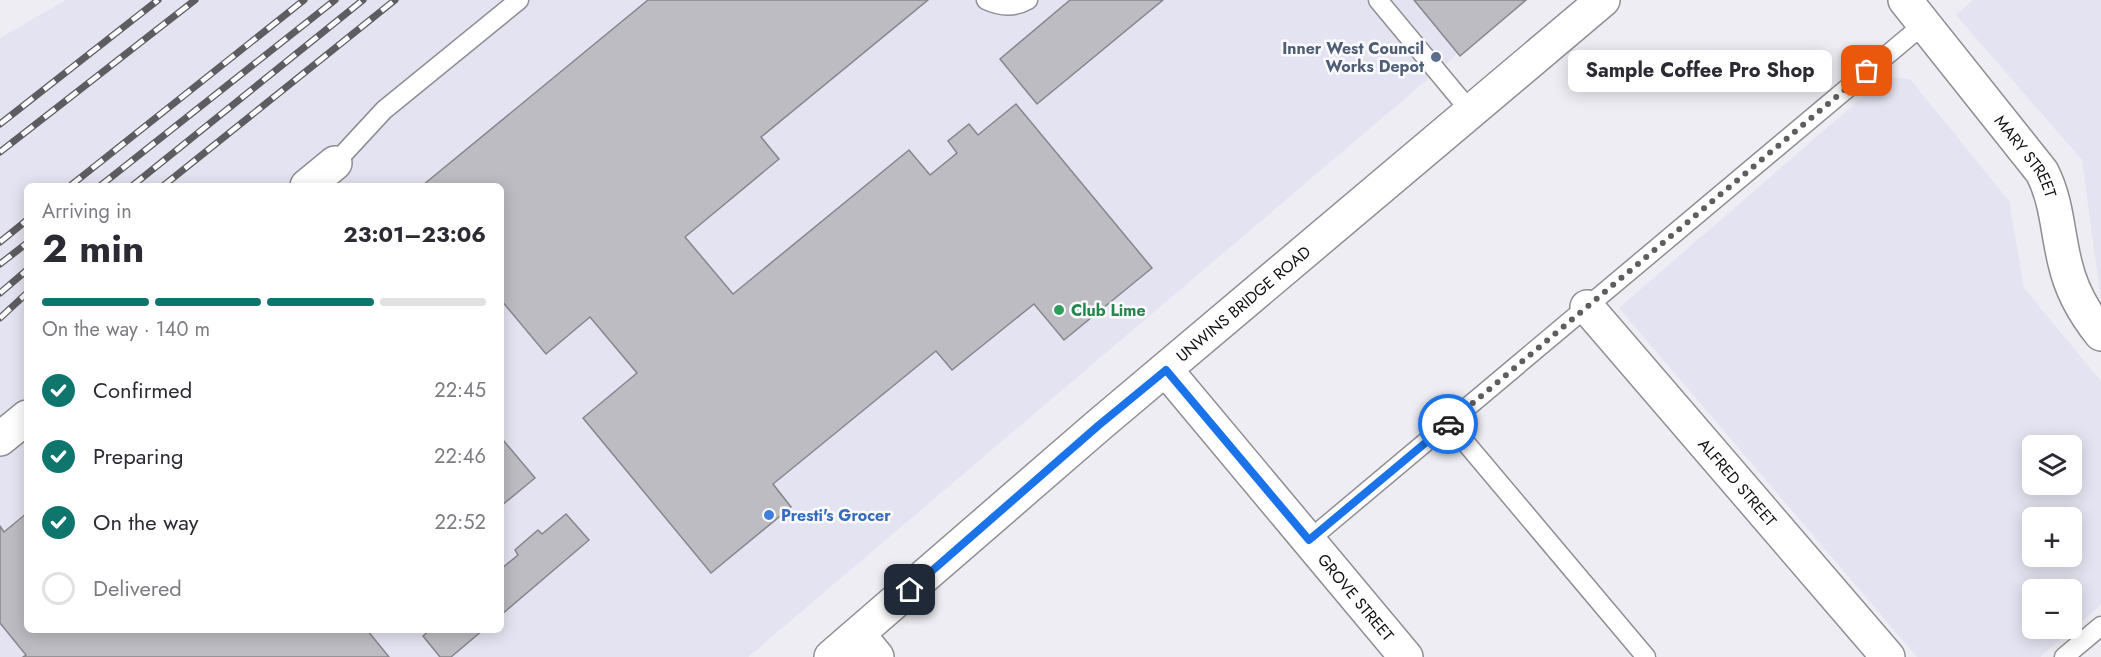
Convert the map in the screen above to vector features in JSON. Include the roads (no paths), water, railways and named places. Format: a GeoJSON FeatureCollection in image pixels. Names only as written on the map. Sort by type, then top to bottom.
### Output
{"type":"FeatureCollection","features":[{"type":"Feature","properties":{"kind":"street","name":"UNWINS BRIDGE ROAD"},"geometry":{"type":"LineString","coordinates":[[831,657],[868,646],[1099,425],[1603,0]]}},
{"type":"Feature","properties":{"kind":"street","name":"MARY STREET"},"geometry":{"type":"LineString","coordinates":[[1914,12],[2042,172],[2054,201],[2064,263],[2078,302],[2101,334]]}},
{"type":"Feature","properties":{"kind":"street"},"geometry":{"type":"LineString","coordinates":[[311,183],[335,163]]}},
{"type":"Feature","properties":{"kind":"street","name":"ALFRED STREET"},"geometry":{"type":"LineString","coordinates":[[1587,307],[1888,657]]}},
{"type":"Feature","properties":{"kind":"street","name":"GROVE STREET"},"geometry":{"type":"LineString","coordinates":[[1166,370],[1406,657]]}},
{"type":"Feature","properties":{"kind":"street"},"geometry":{"type":"LineString","coordinates":[[0,439],[24,419]]}},
{"type":"Feature","properties":{"kind":"lane"},"geometry":{"type":"LineString","coordinates":[[335,163],[384,110],[519,0]]}},
{"type":"Feature","properties":{"kind":"lane"},"geometry":{"type":"LineString","coordinates":[[986,0],[1007,6],[1017,6],[1028,0]]}},
{"type":"Feature","properties":{"kind":"lane"},"geometry":{"type":"LineString","coordinates":[[1378,0],[1471,112]]}},
{"type":"Feature","properties":{"kind":"lane"},"geometry":{"type":"LineString","coordinates":[[1309,540],[1587,307],[1914,12]]}},
{"type":"Feature","properties":{"kind":"lane"},"geometry":{"type":"LineString","coordinates":[[1449,423],[1646,657]]}},
{"type":"Feature","properties":{"kind":"lane"},"geometry":{"type":"LineString","coordinates":[[2064,657],[2101,626]]}},
{"type":"Feature","properties":{"kind":"railway"},"geometry":{"type":"LineString","coordinates":[[0,124],[158,0]]}},
{"type":"Feature","properties":{"kind":"railway"},"geometry":{"type":"LineString","coordinates":[[0,152],[195,0]]}},
{"type":"Feature","properties":{"kind":"railway"},"geometry":{"type":"LineString","coordinates":[[74,183],[304,0]]}},
{"type":"Feature","properties":{"kind":"railway"},"geometry":{"type":"LineString","coordinates":[[104,183],[335,0]]}},
{"type":"Feature","properties":{"kind":"railway"},"geometry":{"type":"LineString","coordinates":[[136,183],[363,0]]}},
{"type":"Feature","properties":{"kind":"railway"},"geometry":{"type":"LineString","coordinates":[[167,183],[395,0]]}},
{"type":"Feature","properties":{"kind":"railway"},"geometry":{"type":"LineString","coordinates":[[0,242],[24,222]]}},
{"type":"Feature","properties":{"kind":"railway"},"geometry":{"type":"LineString","coordinates":[[0,264],[24,245]]}},
{"type":"Feature","properties":{"kind":"railway"},"geometry":{"type":"LineString","coordinates":[[0,293],[24,273]]}},
{"type":"Feature","properties":{"kind":"railway"},"geometry":{"type":"LineString","coordinates":[[0,318],[24,296]]}},
{"type":"Feature","properties":{"kind":"place","name":"Inner West Council Works Depot"},"geometry":{"type":"Point","coordinates":[1436,57]}},
{"type":"Feature","properties":{"kind":"place","name":"Sample Coffee Pro Shop"},"geometry":{"type":"Point","coordinates":[1867,71]}},
{"type":"Feature","properties":{"kind":"place","name":"Club Lime"},"geometry":{"type":"Point","coordinates":[1059,310]}},
{"type":"Feature","properties":{"kind":"place","name":"Presti's Grocer"},"geometry":{"type":"Point","coordinates":[769,515]}}]}
